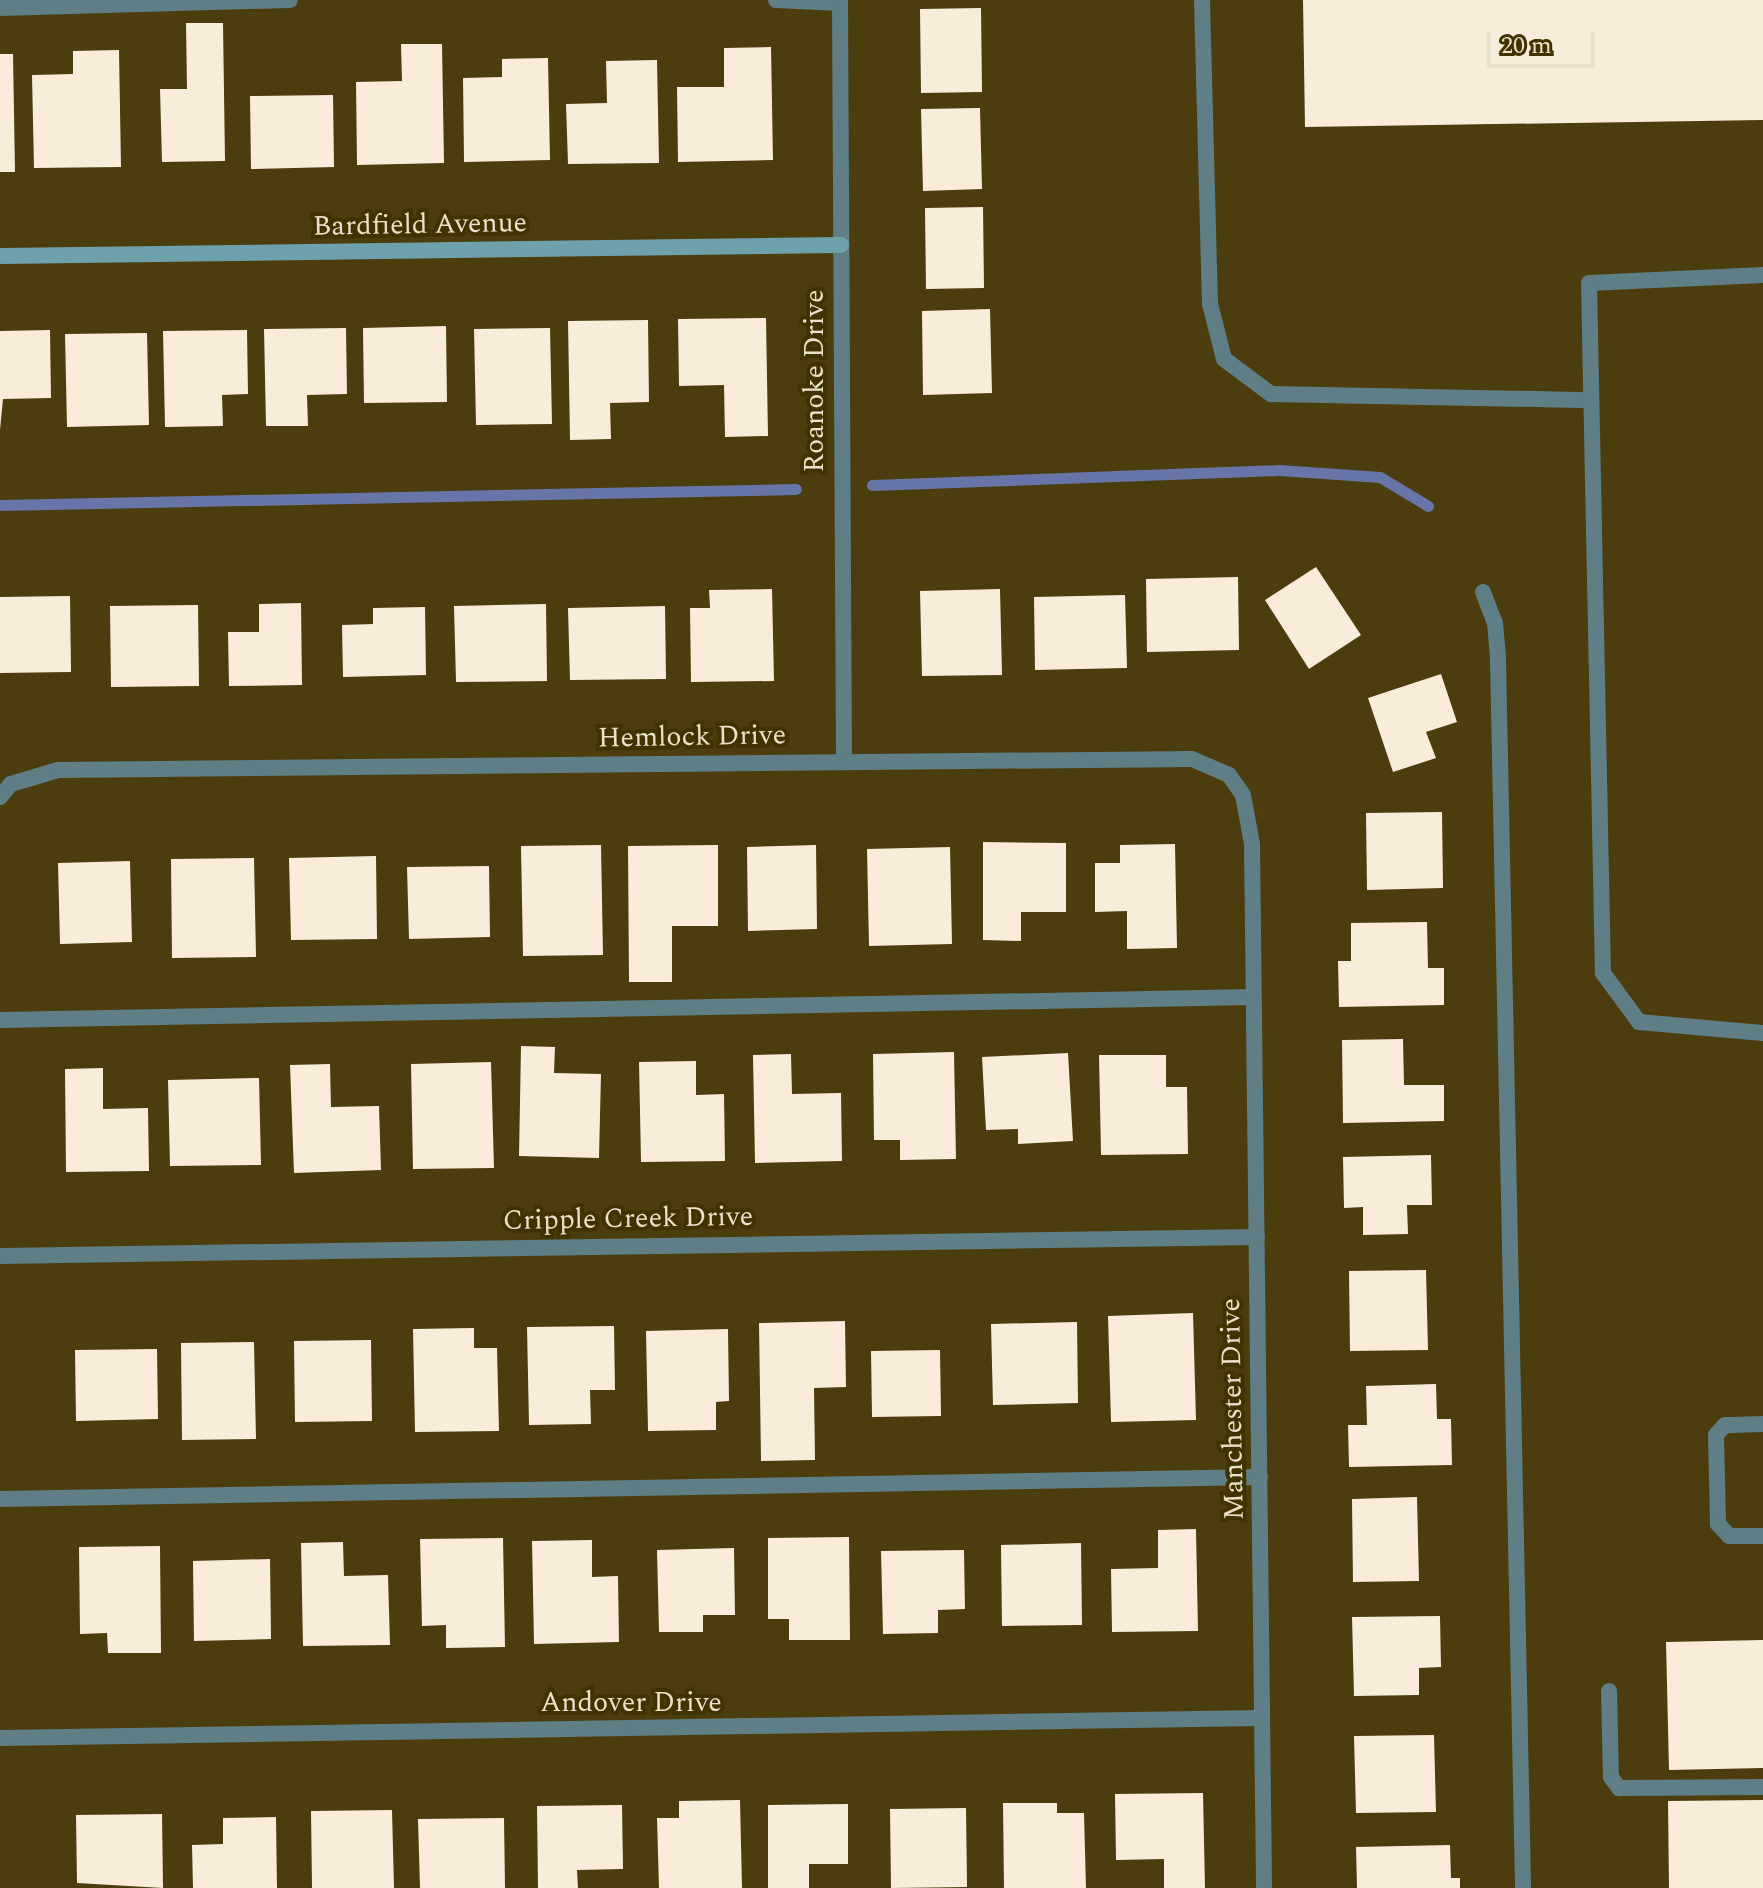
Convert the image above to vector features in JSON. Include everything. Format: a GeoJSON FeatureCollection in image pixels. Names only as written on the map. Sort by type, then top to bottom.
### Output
{"type":"FeatureCollection","features":[{"type":"Feature","properties":{"kind":"street"},"geometry":{"type":"LineString","coordinates":[[0,8],[290,0]]}},
{"type":"Feature","properties":{"kind":"street"},"geometry":{"type":"LineString","coordinates":[[776,0],[840,2]]}},
{"type":"Feature","properties":{"kind":"street"},"geometry":{"type":"LineString","coordinates":[[1202,0],[1210,304],[1224,359],[1271,394],[1591,400]]}},
{"type":"Feature","properties":{"kind":"street","name":"Roanoke Drive"},"geometry":{"type":"LineString","coordinates":[[840,2],[844,761]]}},
{"type":"Feature","properties":{"kind":"street","name":"Bardfield Avenue"},"geometry":{"type":"LineString","coordinates":[[0,256],[841,245]]}},
{"type":"Feature","properties":{"kind":"street"},"geometry":{"type":"LineString","coordinates":[[1763,275],[1589,283],[1603,973],[1639,1022],[1763,1033]]}},
{"type":"Feature","properties":{"kind":"street"},"geometry":{"type":"LineString","coordinates":[[1483,592],[1495,623],[1498,660],[1523,1888]]}},
{"type":"Feature","properties":{"kind":"street","name":"Hemlock Drive"},"geometry":{"type":"LineString","coordinates":[[0,797],[11,784],[58,770],[1192,759],[1229,775],[1243,795],[1252,844],[1252,930]]}},
{"type":"Feature","properties":{"kind":"street","name":"Manchester Drive"},"geometry":{"type":"LineString","coordinates":[[1252,930],[1264,1888]]}},
{"type":"Feature","properties":{"kind":"street"},"geometry":{"type":"LineString","coordinates":[[0,1020],[1253,997]]}},
{"type":"Feature","properties":{"kind":"street","name":"Cripple Creek Drive"},"geometry":{"type":"LineString","coordinates":[[0,1256],[1257,1237]]}},
{"type":"Feature","properties":{"kind":"street"},"geometry":{"type":"LineString","coordinates":[[1763,1424],[1725,1425],[1716,1435],[1718,1524],[1729,1536],[1763,1536]]}},
{"type":"Feature","properties":{"kind":"street"},"geometry":{"type":"LineString","coordinates":[[0,1499],[1260,1477]]}},
{"type":"Feature","properties":{"kind":"street"},"geometry":{"type":"LineString","coordinates":[[1609,1691],[1611,1777],[1619,1788],[1763,1787]]}},
{"type":"Feature","properties":{"kind":"street","name":"Andover Drive"},"geometry":{"type":"LineString","coordinates":[[0,1738],[1262,1718]]}},
{"type":"Feature","properties":{"kind":"building"},"geometry":{"type":"Polygon","coordinates":[[[1303,0],[1763,0],[1763,120],[1305,127],[1303,0]]]}},
{"type":"Feature","properties":{"kind":"building"},"geometry":{"type":"Polygon","coordinates":[[[981,8],[982,92],[921,93],[920,9],[981,8]]]}},
{"type":"Feature","properties":{"kind":"building"},"geometry":{"type":"Polygon","coordinates":[[[186,23],[223,23],[225,161],[162,162],[160,89],[187,89],[186,23]]]}},
{"type":"Feature","properties":{"kind":"building"},"geometry":{"type":"Polygon","coordinates":[[[401,44],[442,44],[444,163],[357,165],[356,82],[402,81],[401,44]]]}},
{"type":"Feature","properties":{"kind":"building"},"geometry":{"type":"Polygon","coordinates":[[[771,47],[773,160],[678,162],[677,87],[724,87],[724,48],[771,47]]]}},
{"type":"Feature","properties":{"kind":"building"},"geometry":{"type":"Polygon","coordinates":[[[119,50],[121,167],[34,168],[32,75],[73,74],[73,51],[119,50]]]}},
{"type":"Feature","properties":{"kind":"building"},"geometry":{"type":"Polygon","coordinates":[[[0,54],[13,54],[15,172],[0,172],[0,54]]]}},
{"type":"Feature","properties":{"kind":"building"},"geometry":{"type":"Polygon","coordinates":[[[548,58],[550,160],[464,162],[463,78],[502,77],[502,59],[548,58]]]}},
{"type":"Feature","properties":{"kind":"building"},"geometry":{"type":"Polygon","coordinates":[[[657,60],[659,163],[568,164],[566,104],[607,103],[606,61],[657,60]]]}},
{"type":"Feature","properties":{"kind":"building"},"geometry":{"type":"Polygon","coordinates":[[[333,95],[334,167],[251,169],[250,96],[333,95]]]}},
{"type":"Feature","properties":{"kind":"building"},"geometry":{"type":"Polygon","coordinates":[[[980,108],[982,189],[923,191],[921,109],[980,108]]]}},
{"type":"Feature","properties":{"kind":"building"},"geometry":{"type":"Polygon","coordinates":[[[983,207],[984,288],[926,289],[925,208],[983,207]]]}},
{"type":"Feature","properties":{"kind":"building"},"geometry":{"type":"Polygon","coordinates":[[[990,309],[992,393],[923,395],[922,311],[990,309]]]}},
{"type":"Feature","properties":{"kind":"building"},"geometry":{"type":"Polygon","coordinates":[[[766,318],[768,436],[725,437],[724,385],[679,386],[678,319],[766,318]]]}},
{"type":"Feature","properties":{"kind":"building"},"geometry":{"type":"Polygon","coordinates":[[[648,320],[649,402],[610,403],[611,439],[570,440],[568,321],[648,320]]]}},
{"type":"Feature","properties":{"kind":"building"},"geometry":{"type":"Polygon","coordinates":[[[446,326],[447,402],[364,403],[363,328],[446,326]]]}},
{"type":"Feature","properties":{"kind":"building"},"geometry":{"type":"Polygon","coordinates":[[[346,328],[347,394],[307,395],[308,426],[266,426],[264,329],[346,328]]]}},
{"type":"Feature","properties":{"kind":"building"},"geometry":{"type":"Polygon","coordinates":[[[550,328],[552,424],[476,425],[474,329],[550,328]]]}},
{"type":"Feature","properties":{"kind":"building"},"geometry":{"type":"Polygon","coordinates":[[[50,330],[51,398],[3,399],[0,430],[0,331],[50,330]]]}},
{"type":"Feature","properties":{"kind":"building"},"geometry":{"type":"Polygon","coordinates":[[[247,330],[248,394],[222,395],[223,426],[165,427],[163,331],[247,330]]]}},
{"type":"Feature","properties":{"kind":"building"},"geometry":{"type":"Polygon","coordinates":[[[147,333],[149,425],[67,427],[65,334],[147,333]]]}},
{"type":"Feature","properties":{"kind":"building"},"geometry":{"type":"Polygon","coordinates":[[[1316,567],[1361,635],[1309,669],[1265,600],[1316,567]]]}},
{"type":"Feature","properties":{"kind":"building"},"geometry":{"type":"Polygon","coordinates":[[[1238,577],[1239,650],[1147,652],[1146,579],[1238,577]]]}},
{"type":"Feature","properties":{"kind":"building"},"geometry":{"type":"Polygon","coordinates":[[[772,589],[774,681],[691,682],[690,608],[710,608],[709,590],[772,589]]]}},
{"type":"Feature","properties":{"kind":"building"},"geometry":{"type":"Polygon","coordinates":[[[1000,589],[1002,675],[922,676],[920,591],[1000,589]]]}},
{"type":"Feature","properties":{"kind":"building"},"geometry":{"type":"Polygon","coordinates":[[[1125,595],[1127,668],[1035,670],[1034,597],[1125,595]]]}},
{"type":"Feature","properties":{"kind":"building"},"geometry":{"type":"Polygon","coordinates":[[[70,596],[71,672],[0,673],[0,597],[70,596]]]}},
{"type":"Feature","properties":{"kind":"building"},"geometry":{"type":"Polygon","coordinates":[[[301,603],[302,685],[229,686],[228,632],[259,632],[259,604],[301,603]]]}},
{"type":"Feature","properties":{"kind":"building"},"geometry":{"type":"Polygon","coordinates":[[[546,604],[547,681],[456,682],[454,606],[546,604]]]}},
{"type":"Feature","properties":{"kind":"building"},"geometry":{"type":"Polygon","coordinates":[[[198,605],[199,686],[111,687],[110,606],[198,605]]]}},
{"type":"Feature","properties":{"kind":"building"},"geometry":{"type":"Polygon","coordinates":[[[665,606],[666,679],[570,680],[568,608],[665,606]]]}},
{"type":"Feature","properties":{"kind":"building"},"geometry":{"type":"Polygon","coordinates":[[[425,607],[426,675],[343,677],[342,625],[373,624],[373,608],[425,607]]]}},
{"type":"Feature","properties":{"kind":"building"},"geometry":{"type":"Polygon","coordinates":[[[1441,674],[1457,722],[1426,732],[1436,758],[1393,772],[1368,698],[1441,674]]]}},
{"type":"Feature","properties":{"kind":"building"},"geometry":{"type":"Polygon","coordinates":[[[1442,812],[1443,888],[1367,890],[1366,813],[1442,812]]]}},
{"type":"Feature","properties":{"kind":"building"},"geometry":{"type":"Polygon","coordinates":[[[983,842],[1066,843],[1066,912],[1021,912],[1021,941],[983,940],[983,842]]]}},
{"type":"Feature","properties":{"kind":"building"},"geometry":{"type":"Polygon","coordinates":[[[1175,844],[1177,948],[1127,949],[1127,911],[1095,912],[1095,863],[1120,863],[1120,845],[1175,844]]]}},
{"type":"Feature","properties":{"kind":"building"},"geometry":{"type":"Polygon","coordinates":[[[601,845],[603,955],[523,956],[521,846],[601,845]]]}},
{"type":"Feature","properties":{"kind":"building"},"geometry":{"type":"Polygon","coordinates":[[[718,845],[718,926],[672,926],[672,982],[629,982],[628,846],[718,845]]]}},
{"type":"Feature","properties":{"kind":"building"},"geometry":{"type":"Polygon","coordinates":[[[816,845],[817,929],[748,931],[747,847],[816,845]]]}},
{"type":"Feature","properties":{"kind":"building"},"geometry":{"type":"Polygon","coordinates":[[[950,847],[952,944],[869,946],[867,849],[950,847]]]}},
{"type":"Feature","properties":{"kind":"building"},"geometry":{"type":"Polygon","coordinates":[[[376,856],[377,939],[291,940],[289,858],[376,856]]]}},
{"type":"Feature","properties":{"kind":"building"},"geometry":{"type":"Polygon","coordinates":[[[254,858],[256,957],[172,958],[171,859],[254,858]]]}},
{"type":"Feature","properties":{"kind":"building"},"geometry":{"type":"Polygon","coordinates":[[[130,861],[132,942],[60,944],[58,863],[130,861]]]}},
{"type":"Feature","properties":{"kind":"building"},"geometry":{"type":"Polygon","coordinates":[[[489,866],[490,937],[409,939],[407,867],[489,866]]]}},
{"type":"Feature","properties":{"kind":"building"},"geometry":{"type":"Polygon","coordinates":[[[1427,922],[1428,968],[1444,968],[1444,1005],[1339,1007],[1338,961],[1351,961],[1351,923],[1427,922]]]}},
{"type":"Feature","properties":{"kind":"building"},"geometry":{"type":"Polygon","coordinates":[[[1403,1039],[1404,1085],[1444,1085],[1444,1121],[1343,1123],[1342,1040],[1403,1039]]]}},
{"type":"Feature","properties":{"kind":"building"},"geometry":{"type":"Polygon","coordinates":[[[521,1046],[555,1047],[554,1073],[601,1074],[599,1158],[519,1156],[521,1046]]]}},
{"type":"Feature","properties":{"kind":"building"},"geometry":{"type":"Polygon","coordinates":[[[954,1052],[956,1159],[900,1160],[900,1140],[874,1140],[873,1054],[954,1052]]]}},
{"type":"Feature","properties":{"kind":"building"},"geometry":{"type":"Polygon","coordinates":[[[1068,1053],[1073,1141],[1018,1144],[1018,1129],[986,1130],[982,1057],[1068,1053]]]}},
{"type":"Feature","properties":{"kind":"building"},"geometry":{"type":"Polygon","coordinates":[[[791,1054],[792,1094],[841,1093],[842,1161],[755,1163],[753,1055],[791,1054]]]}},
{"type":"Feature","properties":{"kind":"building"},"geometry":{"type":"Polygon","coordinates":[[[1099,1055],[1166,1055],[1166,1087],[1187,1087],[1188,1154],[1101,1155],[1099,1055]]]}},
{"type":"Feature","properties":{"kind":"building"},"geometry":{"type":"Polygon","coordinates":[[[696,1061],[696,1095],[724,1094],[725,1161],[641,1162],[639,1062],[696,1061]]]}},
{"type":"Feature","properties":{"kind":"building"},"geometry":{"type":"Polygon","coordinates":[[[491,1062],[494,1168],[413,1169],[411,1064],[491,1062]]]}},
{"type":"Feature","properties":{"kind":"building"},"geometry":{"type":"Polygon","coordinates":[[[330,1064],[331,1107],[379,1106],[381,1170],[294,1173],[290,1065],[330,1064]]]}},
{"type":"Feature","properties":{"kind":"building"},"geometry":{"type":"Polygon","coordinates":[[[103,1068],[103,1109],[148,1108],[149,1171],[66,1172],[65,1069],[103,1068]]]}},
{"type":"Feature","properties":{"kind":"building"},"geometry":{"type":"Polygon","coordinates":[[[259,1078],[261,1165],[170,1166],[168,1080],[259,1078]]]}},
{"type":"Feature","properties":{"kind":"building"},"geometry":{"type":"Polygon","coordinates":[[[1431,1155],[1432,1205],[1407,1205],[1408,1234],[1363,1235],[1363,1207],[1344,1208],[1343,1157],[1431,1155]]]}},
{"type":"Feature","properties":{"kind":"building"},"geometry":{"type":"Polygon","coordinates":[[[1426,1270],[1428,1350],[1350,1351],[1349,1271],[1426,1270]]]}},
{"type":"Feature","properties":{"kind":"building"},"geometry":{"type":"Polygon","coordinates":[[[1193,1313],[1196,1420],[1111,1422],[1108,1316],[1193,1313]]]}},
{"type":"Feature","properties":{"kind":"building"},"geometry":{"type":"Polygon","coordinates":[[[845,1321],[846,1387],[814,1388],[815,1460],[761,1461],[759,1323],[845,1321]]]}},
{"type":"Feature","properties":{"kind":"building"},"geometry":{"type":"Polygon","coordinates":[[[1077,1322],[1078,1403],[993,1405],[991,1324],[1077,1322]]]}},
{"type":"Feature","properties":{"kind":"building"},"geometry":{"type":"Polygon","coordinates":[[[614,1326],[615,1390],[590,1390],[591,1424],[529,1425],[527,1327],[614,1326]]]}},
{"type":"Feature","properties":{"kind":"building"},"geometry":{"type":"Polygon","coordinates":[[[474,1328],[474,1348],[497,1348],[499,1431],[415,1432],[413,1329],[474,1328]]]}},
{"type":"Feature","properties":{"kind":"building"},"geometry":{"type":"Polygon","coordinates":[[[728,1329],[729,1401],[716,1402],[716,1430],[648,1431],[646,1331],[728,1329]]]}},
{"type":"Feature","properties":{"kind":"building"},"geometry":{"type":"Polygon","coordinates":[[[371,1340],[372,1421],[295,1422],[294,1341],[371,1340]]]}},
{"type":"Feature","properties":{"kind":"building"},"geometry":{"type":"Polygon","coordinates":[[[254,1342],[256,1439],[182,1440],[181,1343],[254,1342]]]}},
{"type":"Feature","properties":{"kind":"building"},"geometry":{"type":"Polygon","coordinates":[[[157,1349],[158,1419],[76,1421],[75,1350],[157,1349]]]}},
{"type":"Feature","properties":{"kind":"building"},"geometry":{"type":"Polygon","coordinates":[[[940,1350],[941,1416],[872,1417],[871,1351],[940,1350]]]}},
{"type":"Feature","properties":{"kind":"building"},"geometry":{"type":"Polygon","coordinates":[[[1436,1384],[1437,1419],[1451,1419],[1452,1465],[1349,1467],[1348,1425],[1367,1425],[1366,1386],[1436,1384]]]}},
{"type":"Feature","properties":{"kind":"building"},"geometry":{"type":"Polygon","coordinates":[[[1417,1497],[1419,1581],[1353,1582],[1352,1499],[1417,1497]]]}},
{"type":"Feature","properties":{"kind":"building"},"geometry":{"type":"Polygon","coordinates":[[[1196,1529],[1198,1631],[1112,1632],[1111,1569],[1158,1568],[1158,1530],[1196,1529]]]}},
{"type":"Feature","properties":{"kind":"building"},"geometry":{"type":"Polygon","coordinates":[[[849,1537],[850,1640],[789,1640],[789,1619],[768,1619],[768,1538],[849,1537]]]}},
{"type":"Feature","properties":{"kind":"building"},"geometry":{"type":"Polygon","coordinates":[[[503,1538],[505,1647],[446,1648],[446,1625],[422,1626],[420,1539],[503,1538]]]}},
{"type":"Feature","properties":{"kind":"building"},"geometry":{"type":"Polygon","coordinates":[[[592,1540],[592,1577],[618,1576],[619,1642],[534,1644],[532,1541],[592,1540]]]}},
{"type":"Feature","properties":{"kind":"building"},"geometry":{"type":"Polygon","coordinates":[[[343,1542],[344,1576],[388,1575],[390,1645],[303,1646],[301,1543],[343,1542]]]}},
{"type":"Feature","properties":{"kind":"building"},"geometry":{"type":"Polygon","coordinates":[[[1081,1543],[1082,1625],[1002,1626],[1001,1545],[1081,1543]]]}},
{"type":"Feature","properties":{"kind":"building"},"geometry":{"type":"Polygon","coordinates":[[[160,1546],[161,1653],[108,1653],[107,1633],[80,1634],[79,1547],[160,1546]]]}},
{"type":"Feature","properties":{"kind":"building"},"geometry":{"type":"Polygon","coordinates":[[[734,1548],[735,1615],[703,1615],[703,1632],[659,1632],[657,1550],[734,1548]]]}},
{"type":"Feature","properties":{"kind":"building"},"geometry":{"type":"Polygon","coordinates":[[[964,1550],[965,1609],[938,1610],[938,1633],[883,1634],[881,1551],[964,1550]]]}},
{"type":"Feature","properties":{"kind":"building"},"geometry":{"type":"Polygon","coordinates":[[[270,1559],[271,1639],[194,1641],[193,1561],[270,1559]]]}},
{"type":"Feature","properties":{"kind":"building"},"geometry":{"type":"Polygon","coordinates":[[[1440,1616],[1441,1667],[1419,1668],[1419,1695],[1354,1696],[1352,1617],[1440,1616]]]}},
{"type":"Feature","properties":{"kind":"building"},"geometry":{"type":"Polygon","coordinates":[[[1763,1640],[1763,1768],[1669,1770],[1666,1642],[1763,1640]]]}},
{"type":"Feature","properties":{"kind":"building"},"geometry":{"type":"Polygon","coordinates":[[[1434,1735],[1436,1812],[1356,1813],[1354,1736],[1434,1735]]]}},
{"type":"Feature","properties":{"kind":"building"},"geometry":{"type":"Polygon","coordinates":[[[1203,1793],[1205,1888],[1164,1888],[1164,1859],[1116,1860],[1115,1794],[1203,1793]]]}},
{"type":"Feature","properties":{"kind":"building"},"geometry":{"type":"Polygon","coordinates":[[[740,1800],[742,1888],[659,1888],[657,1818],[679,1818],[679,1801],[740,1800]]]}},
{"type":"Feature","properties":{"kind":"building"},"geometry":{"type":"Polygon","coordinates":[[[1763,1800],[1763,1888],[1669,1888],[1668,1801],[1763,1800]]]}},
{"type":"Feature","properties":{"kind":"building"},"geometry":{"type":"Polygon","coordinates":[[[1003,1803],[1057,1803],[1057,1813],[1084,1813],[1086,1888],[1004,1888],[1003,1803]]]}},
{"type":"Feature","properties":{"kind":"building"},"geometry":{"type":"Polygon","coordinates":[[[848,1804],[848,1864],[809,1864],[809,1888],[768,1888],[768,1805],[848,1804]]]}},
{"type":"Feature","properties":{"kind":"building"},"geometry":{"type":"Polygon","coordinates":[[[622,1805],[623,1869],[577,1870],[578,1888],[538,1888],[537,1806],[622,1805]]]}},
{"type":"Feature","properties":{"kind":"building"},"geometry":{"type":"Polygon","coordinates":[[[966,1808],[967,1887],[891,1888],[890,1809],[966,1808]]]}},
{"type":"Feature","properties":{"kind":"building"},"geometry":{"type":"Polygon","coordinates":[[[392,1810],[394,1888],[312,1888],[311,1811],[392,1810]]]}},
{"type":"Feature","properties":{"kind":"building"},"geometry":{"type":"Polygon","coordinates":[[[162,1814],[163,1888],[77,1883],[76,1815],[162,1814]]]}},
{"type":"Feature","properties":{"kind":"building"},"geometry":{"type":"Polygon","coordinates":[[[276,1817],[277,1888],[193,1888],[192,1845],[223,1844],[223,1818],[276,1817]]]}},
{"type":"Feature","properties":{"kind":"building"},"geometry":{"type":"Polygon","coordinates":[[[504,1818],[505,1888],[420,1888],[418,1819],[504,1818]]]}},
{"type":"Feature","properties":{"kind":"building"},"geometry":{"type":"Polygon","coordinates":[[[1450,1845],[1451,1878],[1460,1878],[1460,1888],[1357,1888],[1356,1847],[1450,1845]]]}},
{"type":"Feature","properties":{"kind":"waterway"},"geometry":{"type":"LineString","coordinates":[[872,485],[1279,470],[1380,477],[1428,506]]}},
{"type":"Feature","properties":{"kind":"waterway"},"geometry":{"type":"LineString","coordinates":[[0,505],[796,489]]}}]}
